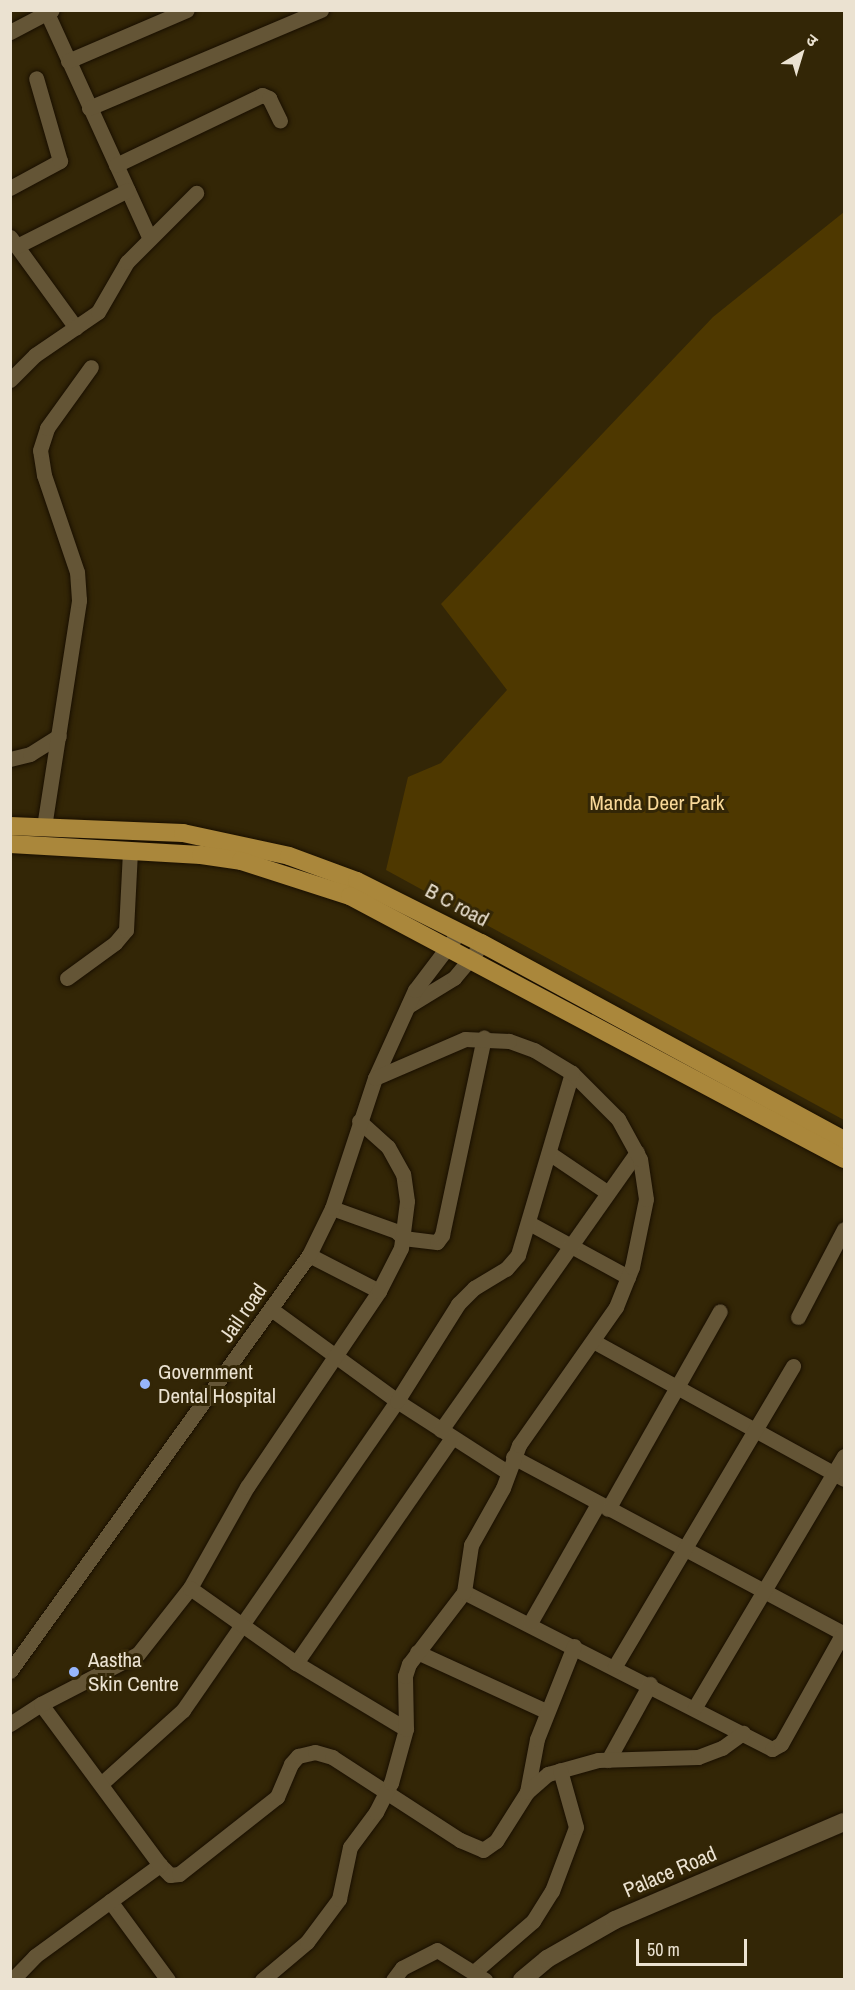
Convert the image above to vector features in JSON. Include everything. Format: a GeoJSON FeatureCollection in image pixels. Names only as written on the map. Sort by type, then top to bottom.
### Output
{"type":"FeatureCollection","features":[{"type":"Feature","properties":{"kind":"main road","name":"B C road"},"geometry":{"type":"LineString","coordinates":[[10,826],[183,833],[279,854],[357,881],[481,943],[788,1119],[844,1140]]}},
{"type":"Feature","properties":{"kind":"main road"},"geometry":{"type":"LineString","coordinates":[[10,844],[130,849],[201,855],[280,872],[350,896],[471,960],[788,1119],[844,1159]]}},
{"type":"Feature","properties":{"kind":"street"},"geometry":{"type":"LineString","coordinates":[[68,61],[187,10]]}},
{"type":"Feature","properties":{"kind":"street"},"geometry":{"type":"LineString","coordinates":[[89,108],[321,10]]}},
{"type":"Feature","properties":{"kind":"street"},"geometry":{"type":"LineString","coordinates":[[10,32],[50,12],[68,61],[150,239]]}},
{"type":"Feature","properties":{"kind":"street"},"geometry":{"type":"LineString","coordinates":[[10,188],[60,161],[36,78]]}},
{"type":"Feature","properties":{"kind":"street"},"geometry":{"type":"LineString","coordinates":[[116,165],[262,95],[269,98],[280,121]]}},
{"type":"Feature","properties":{"kind":"street"},"geometry":{"type":"LineString","coordinates":[[76,328],[14,242],[128,190]]}},
{"type":"Feature","properties":{"kind":"street"},"geometry":{"type":"LineString","coordinates":[[12,375],[35,355],[98,312],[116,276],[196,193]]}},
{"type":"Feature","properties":{"kind":"street"},"geometry":{"type":"LineString","coordinates":[[44,827],[79,586],[40,462],[40,450],[47,428],[91,367]]}},
{"type":"Feature","properties":{"kind":"street"},"geometry":{"type":"LineString","coordinates":[[10,759],[30,754],[59,736]]}},
{"type":"Feature","properties":{"kind":"street"},"geometry":{"type":"LineString","coordinates":[[67,978],[115,943],[126,930],[130,849]]}},
{"type":"Feature","properties":{"kind":"street","name":"Jail road"},"geometry":{"type":"LineString","coordinates":[[10,1671],[309,1255],[332,1208],[375,1078],[408,1006],[422,977],[459,932]]}},
{"type":"Feature","properties":{"kind":"street"},"geometry":{"type":"LineString","coordinates":[[408,1006],[454,978],[471,960],[481,943]]}},
{"type":"Feature","properties":{"kind":"street"},"geometry":{"type":"LineString","coordinates":[[332,1208],[396,1231],[403,1238],[433,1244],[442,1235],[484,1037]]}},
{"type":"Feature","properties":{"kind":"street"},"geometry":{"type":"LineString","coordinates":[[262,1980],[307,1942],[329,1916],[339,1899],[350,1847],[387,1793],[406,1729],[405,1676],[417,1652],[454,1609],[464,1592],[471,1545],[498,1498],[510,1465],[550,1397],[616,1307],[628,1277],[646,1199],[637,1152],[618,1119],[572,1072],[534,1050],[484,1037],[449,1044],[375,1078]]}},
{"type":"Feature","properties":{"kind":"street"},"geometry":{"type":"LineString","coordinates":[[102,1784],[183,1710],[397,1401],[458,1304],[474,1288],[513,1262],[529,1223],[572,1072]]}},
{"type":"Feature","properties":{"kind":"street"},"geometry":{"type":"LineString","coordinates":[[10,1724],[41,1704],[138,1654],[190,1588],[247,1487],[379,1291],[396,1260],[403,1238],[407,1201],[403,1174],[388,1147],[359,1121]]}},
{"type":"Feature","properties":{"kind":"street"},"geometry":{"type":"LineString","coordinates":[[549,1152],[608,1194]]}},
{"type":"Feature","properties":{"kind":"street"},"geometry":{"type":"LineString","coordinates":[[297,1663],[446,1434],[637,1152]]}},
{"type":"Feature","properties":{"kind":"street"},"geometry":{"type":"LineString","coordinates":[[529,1223],[628,1277]]}},
{"type":"Feature","properties":{"kind":"street"},"geometry":{"type":"LineString","coordinates":[[798,1317],[844,1229]]}},
{"type":"Feature","properties":{"kind":"street"},"geometry":{"type":"LineString","coordinates":[[309,1255],[379,1291]]}},
{"type":"Feature","properties":{"kind":"street"},"geometry":{"type":"LineString","coordinates":[[271,1310],[335,1358],[446,1434],[603,1506],[844,1634],[777,1748],[464,1592]]}},
{"type":"Feature","properties":{"kind":"street"},"geometry":{"type":"LineString","coordinates":[[530,1623],[677,1387],[720,1311]]}},
{"type":"Feature","properties":{"kind":"street"},"geometry":{"type":"LineString","coordinates":[[593,1341],[839,1476]]}},
{"type":"Feature","properties":{"kind":"street"},"geometry":{"type":"LineString","coordinates":[[615,1666],[682,1547],[757,1429],[793,1366]]}},
{"type":"Feature","properties":{"kind":"street"},"geometry":{"type":"LineString","coordinates":[[695,1707],[762,1592],[839,1476],[844,1456]]}},
{"type":"Feature","properties":{"kind":"street"},"geometry":{"type":"LineString","coordinates":[[190,1588],[297,1663],[406,1729]]}},
{"type":"Feature","properties":{"kind":"street"},"geometry":{"type":"LineString","coordinates":[[527,1792],[533,1755],[546,1711],[574,1646]]}},
{"type":"Feature","properties":{"kind":"street"},"geometry":{"type":"LineString","coordinates":[[417,1652],[546,1711]]}},
{"type":"Feature","properties":{"kind":"street"},"geometry":{"type":"LineString","coordinates":[[608,1760],[650,1684]]}},
{"type":"Feature","properties":{"kind":"street"},"geometry":{"type":"LineString","coordinates":[[41,1704],[160,1865],[170,1875],[179,1874],[277,1797],[291,1764],[298,1756],[326,1754],[483,1850],[496,1841],[527,1792],[538,1780],[560,1770],[608,1760],[698,1757],[722,1748],[743,1733]]}},
{"type":"Feature","properties":{"kind":"street"},"geometry":{"type":"LineString","coordinates":[[393,1980],[402,1968],[437,1950],[479,1976],[533,1921],[552,1891],[576,1821],[560,1770]]}},
{"type":"Feature","properties":{"kind":"street","name":"Palace Road"},"geometry":{"type":"LineString","coordinates":[[522,1980],[547,1959],[615,1920],[844,1822]]}},
{"type":"Feature","properties":{"kind":"street"},"geometry":{"type":"LineString","coordinates":[[12,1980],[35,1956],[160,1865]]}},
{"type":"Feature","properties":{"kind":"street"},"geometry":{"type":"LineString","coordinates":[[110,1901],[168,1980]]}},
{"type":"Feature","properties":{"kind":"green space","name":"Manda Deer Park"},"geometry":{"type":"Polygon","coordinates":[[[844,212],[844,1120],[386,870],[408,777],[441,763],[507,690],[441,604],[713,317],[844,212]]]}},
{"type":"Feature","properties":{"kind":"place","name":"Government Dental Hospital"},"geometry":{"type":"Point","coordinates":[145,1384]}},
{"type":"Feature","properties":{"kind":"place","name":"Aastha Skin Centre"},"geometry":{"type":"Point","coordinates":[74,1672]}}]}
